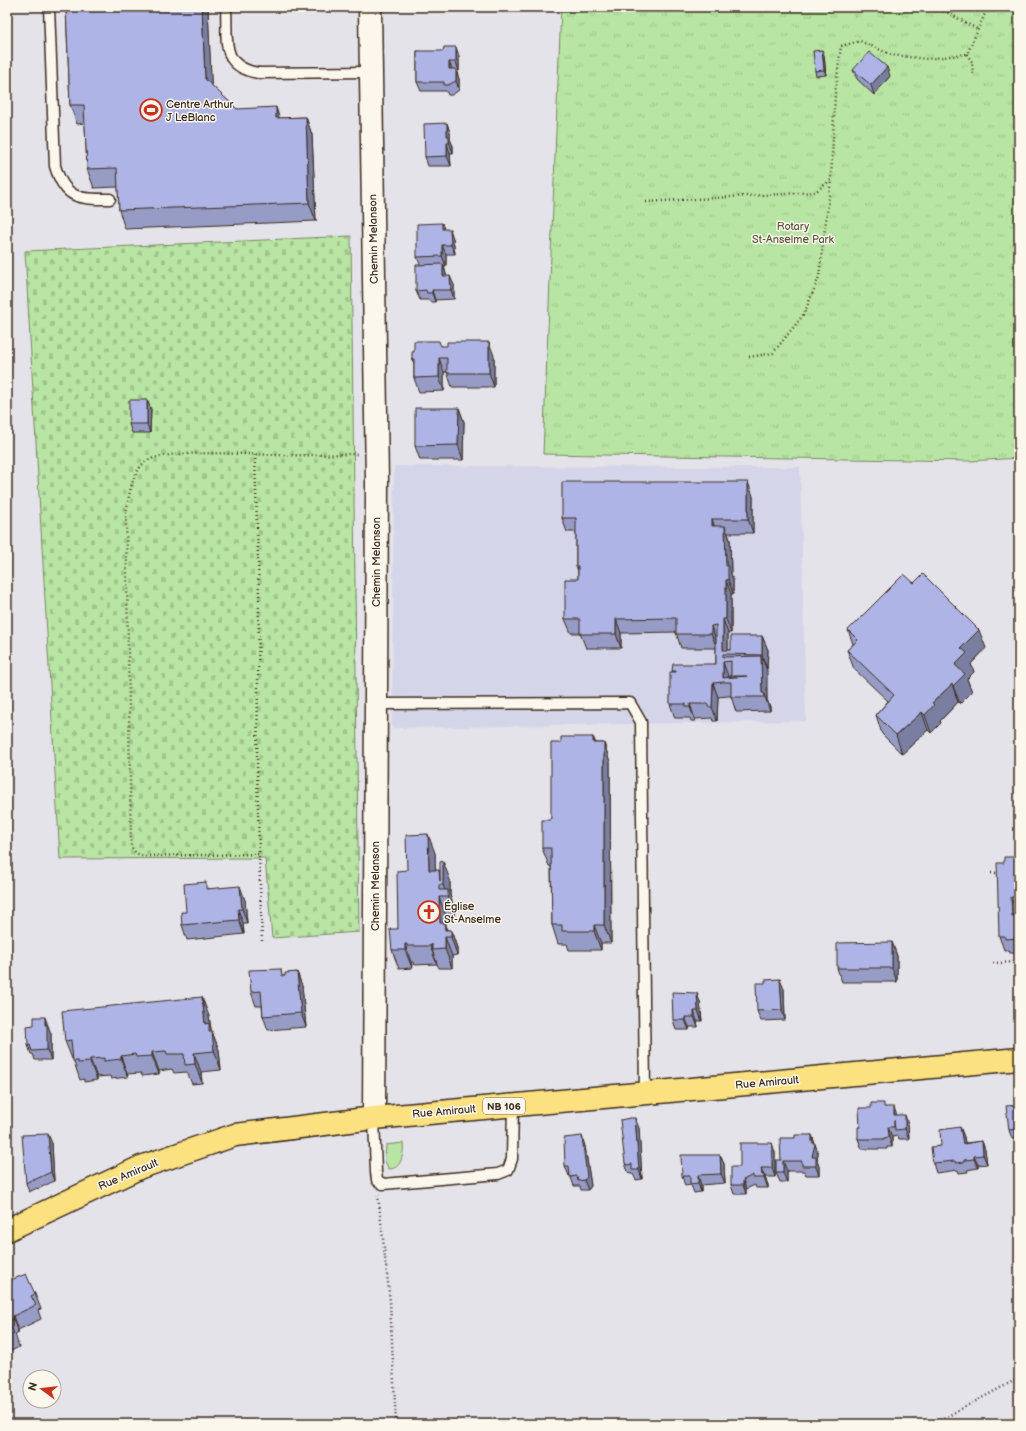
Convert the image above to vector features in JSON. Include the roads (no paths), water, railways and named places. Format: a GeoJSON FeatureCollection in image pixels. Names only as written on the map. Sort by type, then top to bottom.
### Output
{"type":"FeatureCollection","features":[{"type":"Feature","properties":{"kind":"main road","name":"Rue Amirault"},"geometry":{"type":"LineString","coordinates":[[7,1230],[141,1167],[235,1135],[374,1118],[1019,1059]]}},
{"type":"Feature","properties":{"kind":"street","name":"Chemin Melanson"},"geometry":{"type":"LineString","coordinates":[[370,7],[376,454],[374,1118]]}},
{"type":"Feature","properties":{"kind":"lane"},"geometry":{"type":"LineString","coordinates":[[49,7],[55,166],[59,181],[71,194],[85,199],[110,199]]}},
{"type":"Feature","properties":{"kind":"lane"},"geometry":{"type":"LineString","coordinates":[[226,7],[228,51],[233,62],[245,71],[258,73],[371,72]]}},
{"type":"Feature","properties":{"kind":"lane"},"geometry":{"type":"LineString","coordinates":[[376,704],[630,703],[641,722],[645,1093]]}},
{"type":"Feature","properties":{"kind":"lane"},"geometry":{"type":"LineString","coordinates":[[374,1118],[376,1178],[380,1182],[389,1184],[505,1172],[512,1159],[513,1105]]}},
{"type":"Feature","properties":{"kind":"place","name":"Centre Arthur J LeBlanc"},"geometry":{"type":"Point","coordinates":[151,110]}},
{"type":"Feature","properties":{"kind":"place","name":"Église St-Anselme"},"geometry":{"type":"Point","coordinates":[429,912]}},
{"type":"Feature","properties":{"kind":"park label","name":"Rotary St-Anselme Park"},"geometry":{"type":"Point","coordinates":[793,232]}}]}
